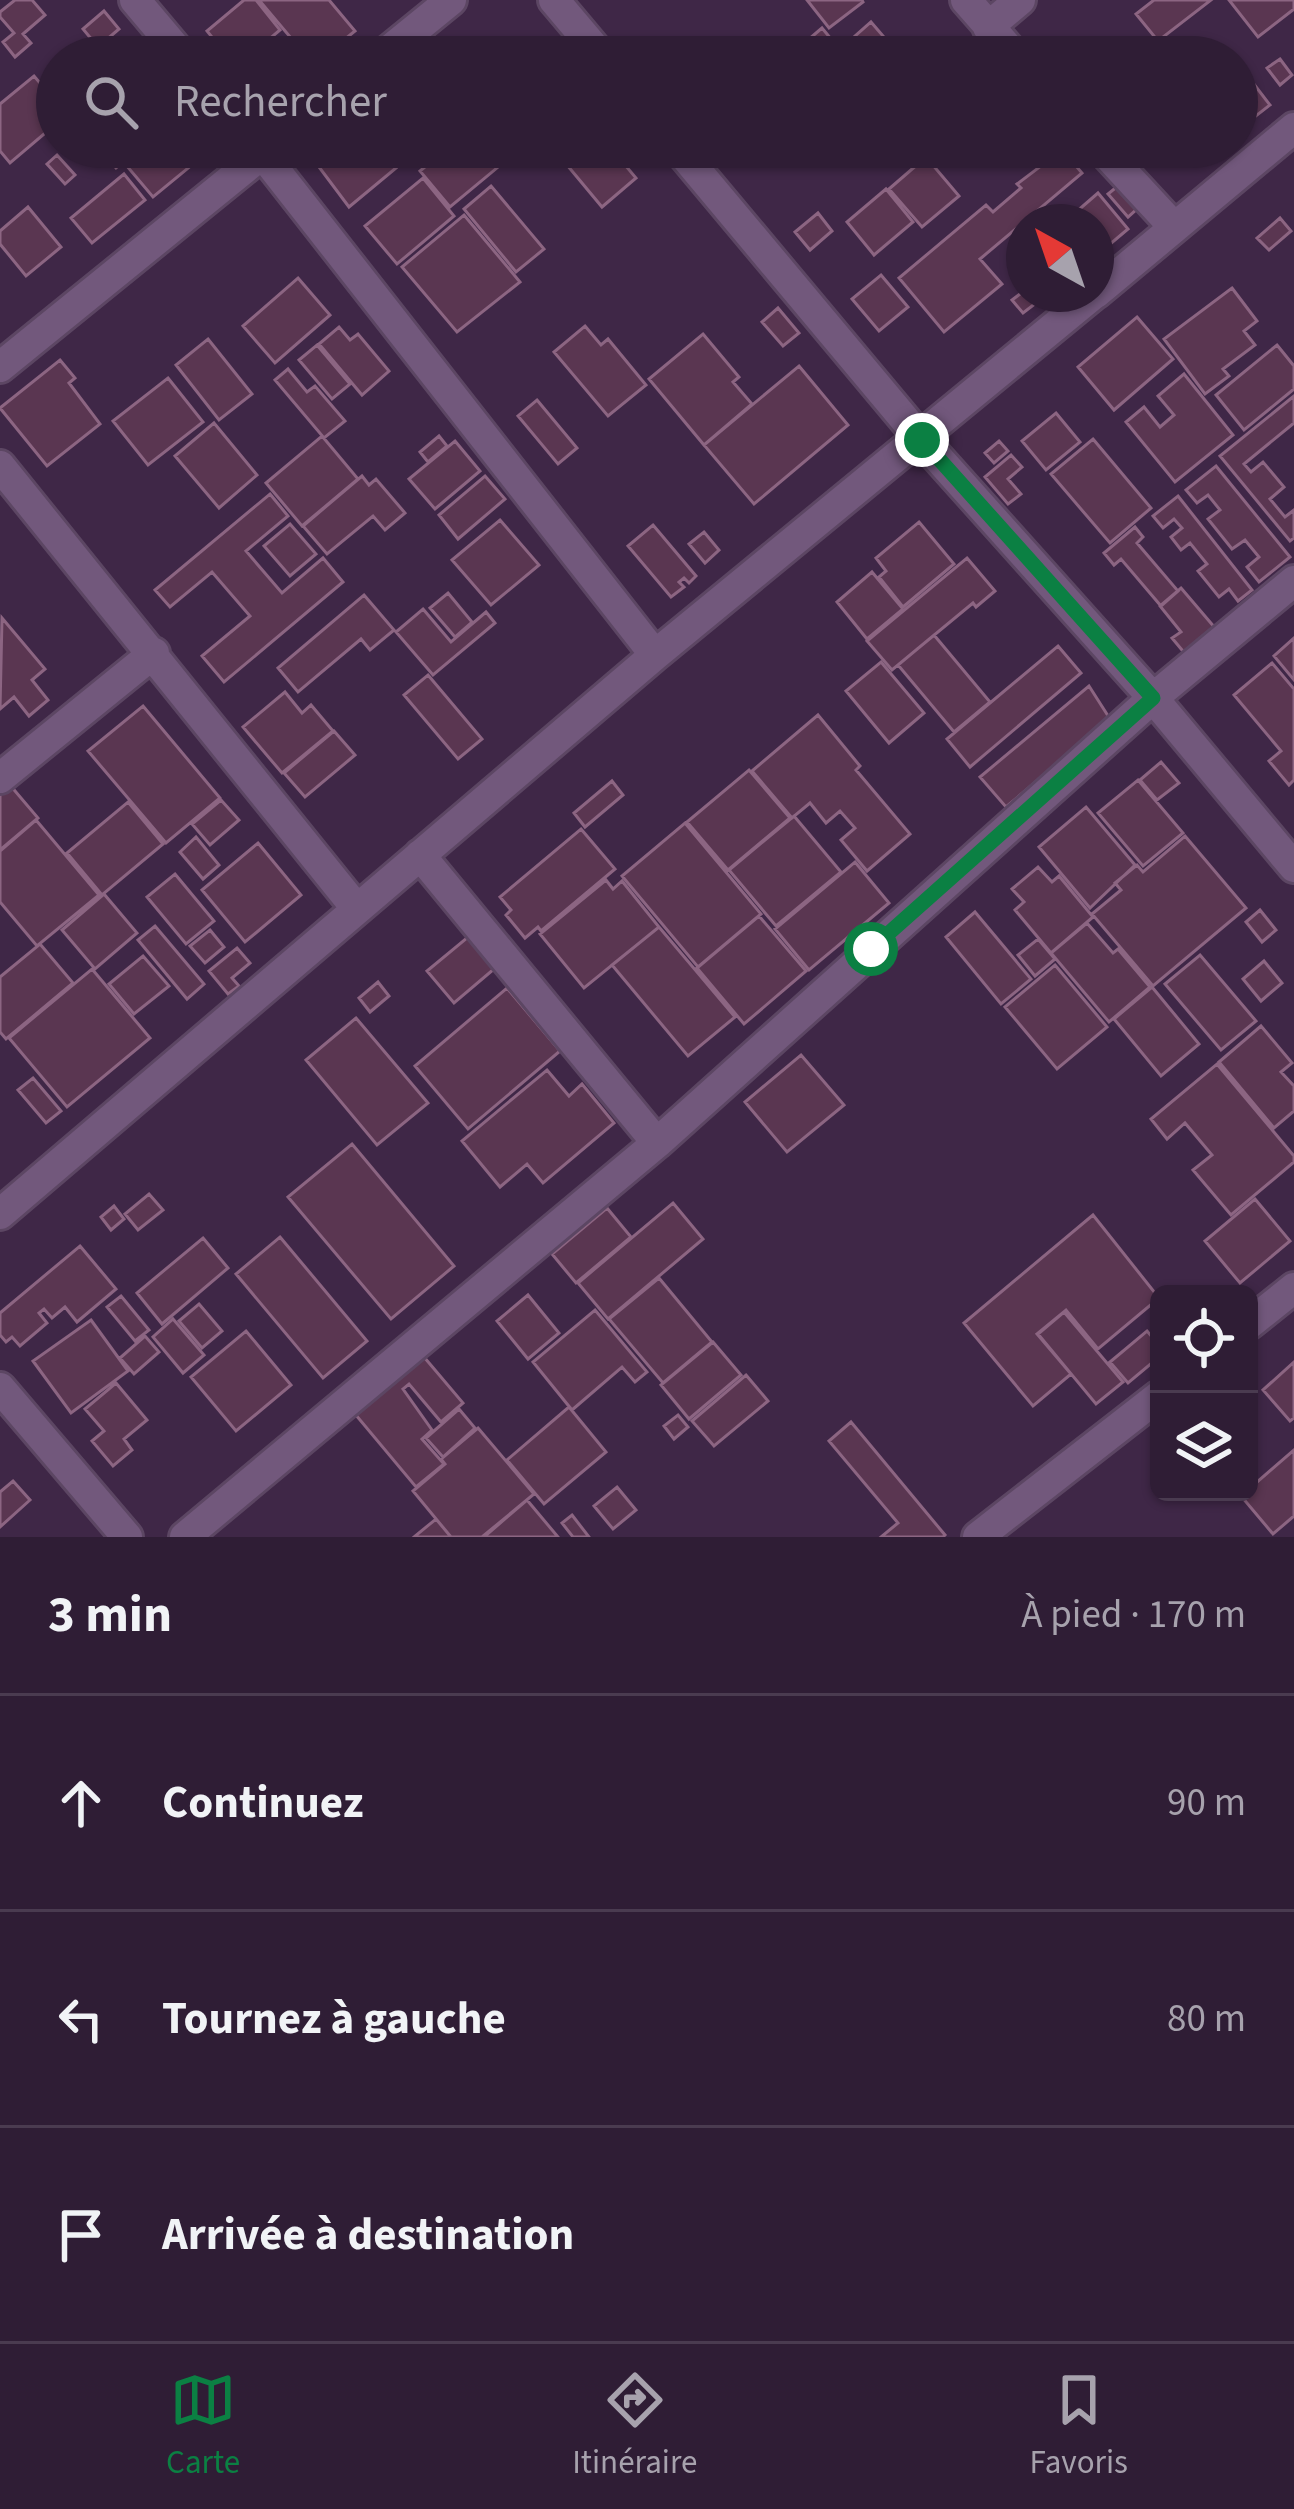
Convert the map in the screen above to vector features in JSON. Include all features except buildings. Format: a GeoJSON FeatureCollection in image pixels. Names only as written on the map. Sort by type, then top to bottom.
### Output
{"type":"FeatureCollection","features":[{"type":"Feature","properties":{"kind":"street"},"geometry":{"type":"LineString","coordinates":[[135,0],[165,36]]}},
{"type":"Feature","properties":{"kind":"street"},"geometry":{"type":"LineString","coordinates":[[407,36],[451,0]]}},
{"type":"Feature","properties":{"kind":"street"},"geometry":{"type":"LineString","coordinates":[[554,0],[584,36]]}},
{"type":"Feature","properties":{"kind":"street"},"geometry":{"type":"LineString","coordinates":[[966,0],[996,36]]}},
{"type":"Feature","properties":{"kind":"street"},"geometry":{"type":"LineString","coordinates":[[988,27],[1020,0]]}},
{"type":"Feature","properties":{"kind":"street"},"geometry":{"type":"LineString","coordinates":[[1258,158],[1294,128]]}},
{"type":"Feature","properties":{"kind":"street"},"geometry":{"type":"LineString","coordinates":[[0,367],[241,168]]}},
{"type":"Feature","properties":{"kind":"street"},"geometry":{"type":"LineString","coordinates":[[279,168],[655,656]]}},
{"type":"Feature","properties":{"kind":"street"},"geometry":{"type":"LineString","coordinates":[[695,168],[922,440],[1153,698],[1294,867]]}},
{"type":"Feature","properties":{"kind":"street"},"geometry":{"type":"LineString","coordinates":[[1119,168],[1174,227]]}},
{"type":"Feature","properties":{"kind":"street"},"geometry":{"type":"LineString","coordinates":[[1114,277],[1246,168]]}},
{"type":"Feature","properties":{"kind":"street"},"geometry":{"type":"LineString","coordinates":[[0,1214],[655,656],[1073,312]]}},
{"type":"Feature","properties":{"kind":"street"},"geometry":{"type":"LineString","coordinates":[[0,466],[357,909]]}},
{"type":"Feature","properties":{"kind":"street"},"geometry":{"type":"LineString","coordinates":[[185,1537],[657,1143],[1153,698],[1294,581]]}},
{"type":"Feature","properties":{"kind":"street"},"geometry":{"type":"LineString","coordinates":[[0,778],[154,653]]}},
{"type":"Feature","properties":{"kind":"street"},"geometry":{"type":"LineString","coordinates":[[420,855],[657,1143]]}},
{"type":"Feature","properties":{"kind":"street"},"geometry":{"type":"LineString","coordinates":[[1258,1317],[1294,1288]]}},
{"type":"Feature","properties":{"kind":"street"},"geometry":{"type":"LineString","coordinates":[[0,1388],[127,1537]]}},
{"type":"Feature","properties":{"kind":"street"},"geometry":{"type":"LineString","coordinates":[[978,1537],[1150,1403]]}},
{"type":"Feature","properties":{"kind":"route"},"geometry":{"type":"LineString","coordinates":[[871,949],[1153,698],[922,440]]}}]}
